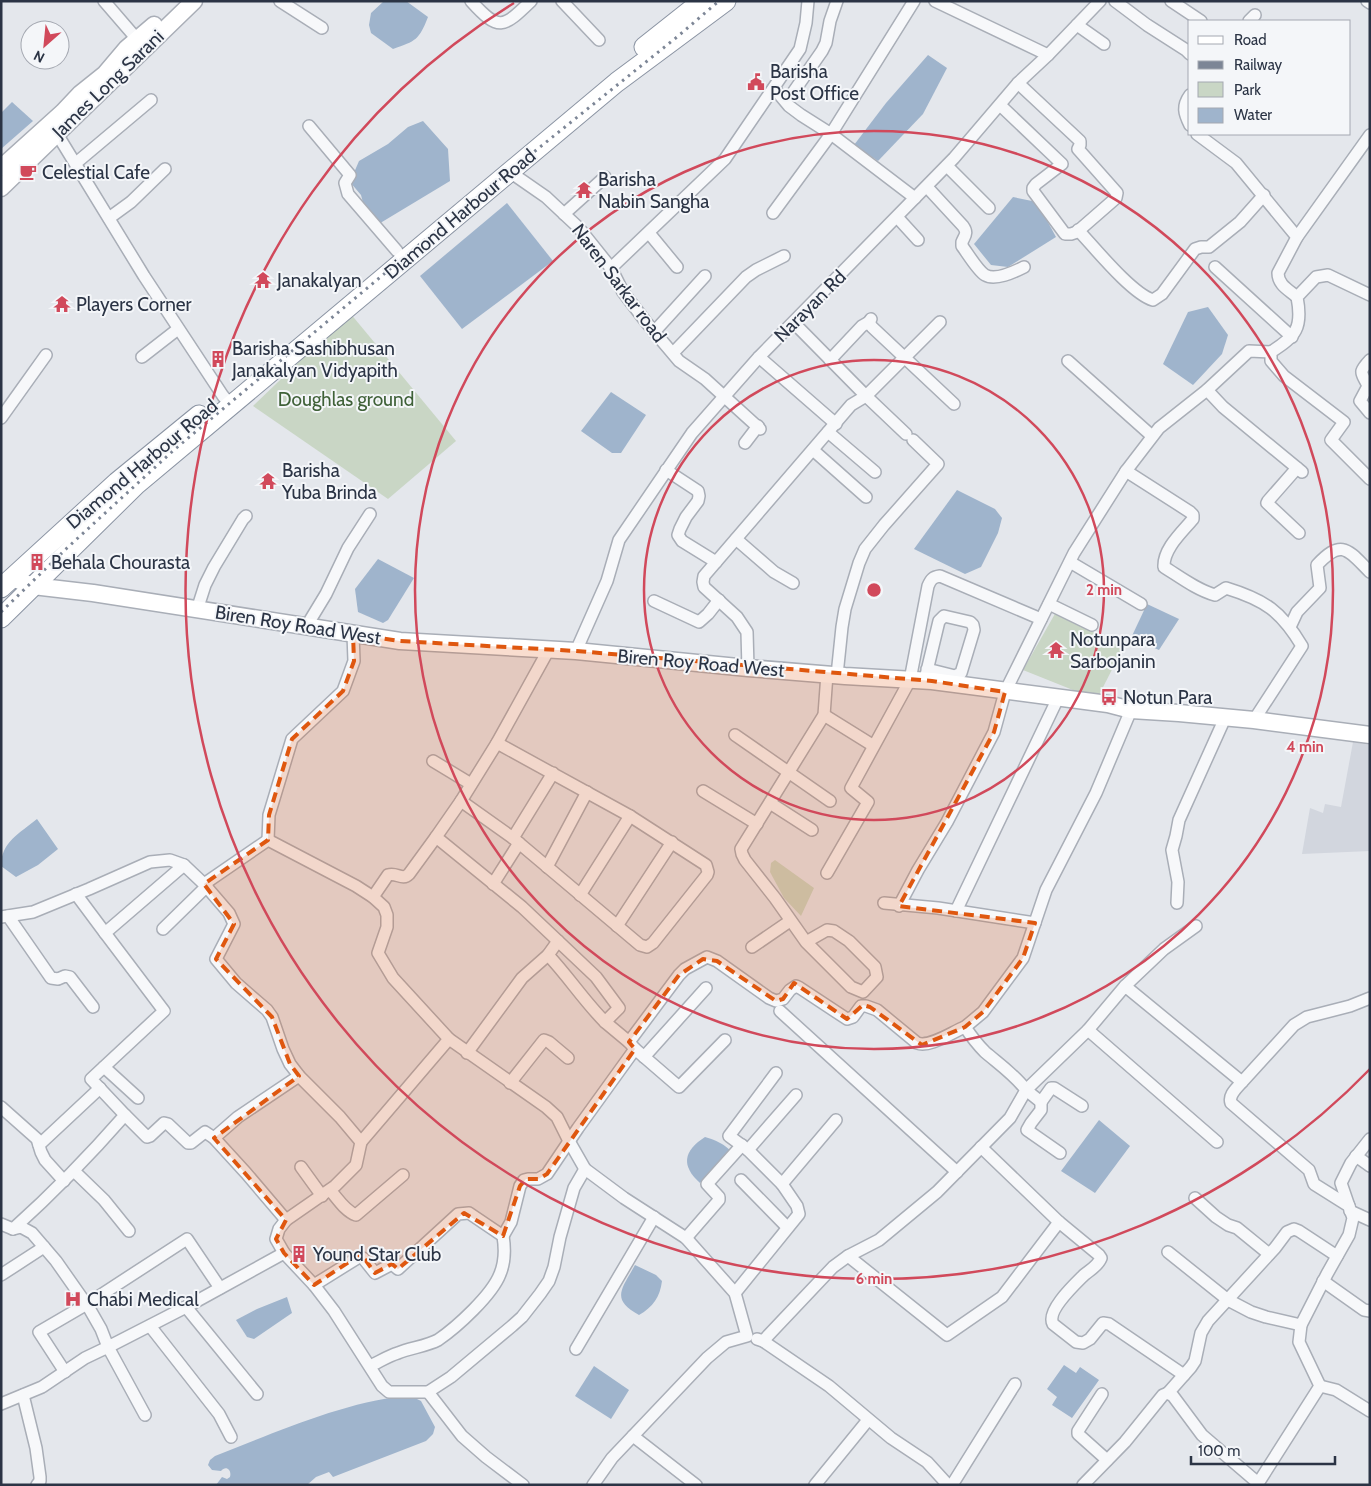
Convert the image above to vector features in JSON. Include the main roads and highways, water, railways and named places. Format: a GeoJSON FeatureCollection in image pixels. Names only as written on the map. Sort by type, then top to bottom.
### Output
{"type":"FeatureCollection","features":[{"type":"Feature","properties":{"kind":"highway","name":"Diamond Harbour Road"},"geometry":{"type":"LineString","coordinates":[[227,400],[510,172],[670,35],[702,1]]}},
{"type":"Feature","properties":{"kind":"highway","name":"Diamond Harbour Road"},"geometry":{"type":"LineString","coordinates":[[5,578],[115,494],[136,484],[227,400],[397,251],[607,76],[726,1]]}},
{"type":"Feature","properties":{"kind":"highway","name":"Diamond Harbour Road"},"geometry":{"type":"LineString","coordinates":[[1,618],[33,586],[115,494]]}},
{"type":"Feature","properties":{"kind":"main road"},"geometry":{"type":"LineString","coordinates":[[141,44],[179,1]]}},
{"type":"Feature","properties":{"kind":"main road","name":"James Long Sarani"},"geometry":{"type":"LineString","coordinates":[[1,188],[54,128],[141,44],[194,1]]}},
{"type":"Feature","properties":{"kind":"main road"},"geometry":{"type":"LineString","coordinates":[[1,168],[54,128]]}},
{"type":"Feature","properties":{"kind":"main road","name":"Biren Roy Road West"},"geometry":{"type":"LineString","coordinates":[[5,578],[33,586],[93,593],[400,641],[576,651],[832,675],[920,677],[1005,692],[1108,704],[1131,710],[1254,720],[1370,735]]}},
{"type":"Feature","properties":{"kind":"water"},"geometry":{"type":"Polygon","coordinates":[[[384,1],[406,1],[428,17],[416,39],[393,49],[371,33],[369,25],[371,13],[384,1]]]}},
{"type":"Feature","properties":{"kind":"water"},"geometry":{"type":"Polygon","coordinates":[[[928,55],[947,68],[923,114],[878,161],[854,145],[886,103],[928,55]]]}},
{"type":"Feature","properties":{"kind":"water"},"geometry":{"type":"Polygon","coordinates":[[[12,102],[33,121],[1,149],[1,113],[12,102]]]}},
{"type":"Feature","properties":{"kind":"water"},"geometry":{"type":"Polygon","coordinates":[[[423,121],[448,149],[450,181],[377,225],[365,210],[361,195],[350,182],[359,161],[388,144],[408,127],[423,121]]]}},
{"type":"Feature","properties":{"kind":"water"},"geometry":{"type":"Polygon","coordinates":[[[1013,197],[1037,202],[1056,237],[1008,267],[991,265],[974,244],[1013,197]]]}},
{"type":"Feature","properties":{"kind":"water"},"geometry":{"type":"Polygon","coordinates":[[[507,203],[553,261],[462,329],[420,276],[507,203]]]}},
{"type":"Feature","properties":{"kind":"water"},"geometry":{"type":"Polygon","coordinates":[[[1208,307],[1228,335],[1222,354],[1193,385],[1163,364],[1188,312],[1208,307]]]}},
{"type":"Feature","properties":{"kind":"water"},"geometry":{"type":"Polygon","coordinates":[[[611,392],[646,415],[621,453],[612,453],[581,431],[611,392]]]}},
{"type":"Feature","properties":{"kind":"water"},"geometry":{"type":"Polygon","coordinates":[[[957,490],[995,509],[1002,518],[998,533],[981,567],[965,574],[914,549],[957,490]]]}},
{"type":"Feature","properties":{"kind":"water"},"geometry":{"type":"Polygon","coordinates":[[[378,559],[414,578],[388,620],[383,623],[358,612],[355,589],[378,559]]]}},
{"type":"Feature","properties":{"kind":"water"},"geometry":{"type":"Polygon","coordinates":[[[1147,604],[1179,619],[1159,650],[1131,638],[1147,604]]]}},
{"type":"Feature","properties":{"kind":"water"},"geometry":{"type":"Polygon","coordinates":[[[37,819],[58,849],[38,865],[16,877],[1,866],[4,850],[18,834],[37,819]]]}},
{"type":"Feature","properties":{"kind":"water"},"geometry":{"type":"Polygon","coordinates":[[[1099,1120],[1130,1146],[1095,1193],[1061,1171],[1099,1120]]]}},
{"type":"Feature","properties":{"kind":"water"},"geometry":{"type":"Polygon","coordinates":[[[705,1137],[713,1139],[732,1152],[700,1183],[690,1171],[687,1159],[692,1148],[705,1137]]]}},
{"type":"Feature","properties":{"kind":"water"},"geometry":{"type":"Polygon","coordinates":[[[635,1265],[656,1275],[662,1281],[660,1292],[655,1301],[639,1315],[624,1304],[621,1293],[635,1265]]]}},
{"type":"Feature","properties":{"kind":"water"},"geometry":{"type":"Polygon","coordinates":[[[287,1297],[292,1313],[254,1339],[247,1337],[236,1320],[287,1297]]]}},
{"type":"Feature","properties":{"kind":"water"},"geometry":{"type":"Polygon","coordinates":[[[1064,1365],[1076,1373],[1080,1367],[1099,1380],[1072,1418],[1052,1405],[1057,1397],[1047,1389],[1064,1365]]]}},
{"type":"Feature","properties":{"kind":"water"},"geometry":{"type":"Polygon","coordinates":[[[594,1366],[629,1390],[611,1419],[575,1396],[594,1366]]]}},
{"type":"Feature","properties":{"kind":"water"},"geometry":{"type":"Polygon","coordinates":[[[404,1396],[413,1397],[421,1401],[435,1427],[433,1434],[426,1441],[333,1477],[329,1472],[316,1477],[307,1485],[216,1485],[222,1477],[227,1479],[230,1477],[230,1474],[227,1468],[221,1471],[212,1470],[208,1465],[215,1456],[332,1412],[356,1405],[404,1396]]]}},
{"type":"Feature","properties":{"kind":"railway"},"geometry":{"type":"LineString","coordinates":[[1,612],[67,548],[175,449],[433,233],[719,1]]}},
{"type":"Feature","properties":{"kind":"place","name":"Barisha Post Office"},"geometry":{"type":"Point","coordinates":[756,82]}},
{"type":"Feature","properties":{"kind":"place","name":"Celestial Cafe"},"geometry":{"type":"Point","coordinates":[28,172]}},
{"type":"Feature","properties":{"kind":"place","name":"Barisha Nabin Sangha"},"geometry":{"type":"Point","coordinates":[584,190]}},
{"type":"Feature","properties":{"kind":"place","name":"Janakalyan"},"geometry":{"type":"Point","coordinates":[263,280]}},
{"type":"Feature","properties":{"kind":"place","name":"Players Corner"},"geometry":{"type":"Point","coordinates":[62,304]}},
{"type":"Feature","properties":{"kind":"place","name":"Barisha Sashibhusan Janakalyan Vidyapith"},"geometry":{"type":"Point","coordinates":[218,359]}},
{"type":"Feature","properties":{"kind":"place","name":"Barisha Yuba Brinda"},"geometry":{"type":"Point","coordinates":[268,481]}},
{"type":"Feature","properties":{"kind":"place","name":"Behala Chourasta"},"geometry":{"type":"Point","coordinates":[37,562]}},
{"type":"Feature","properties":{"kind":"place","name":"Notunpara Sarbojanin"},"geometry":{"type":"Point","coordinates":[1056,650]}},
{"type":"Feature","properties":{"kind":"place","name":"Notun Para"},"geometry":{"type":"Point","coordinates":[1109,697]}},
{"type":"Feature","properties":{"kind":"place","name":"Yound Star Club"},"geometry":{"type":"Point","coordinates":[299,1254]}},
{"type":"Feature","properties":{"kind":"place","name":"Chabi Medical"},"geometry":{"type":"Point","coordinates":[73,1299]}},
{"type":"Feature","properties":{"kind":"park label","name":"Doughlas ground"},"geometry":{"type":"Point","coordinates":[346,399]}}]}
